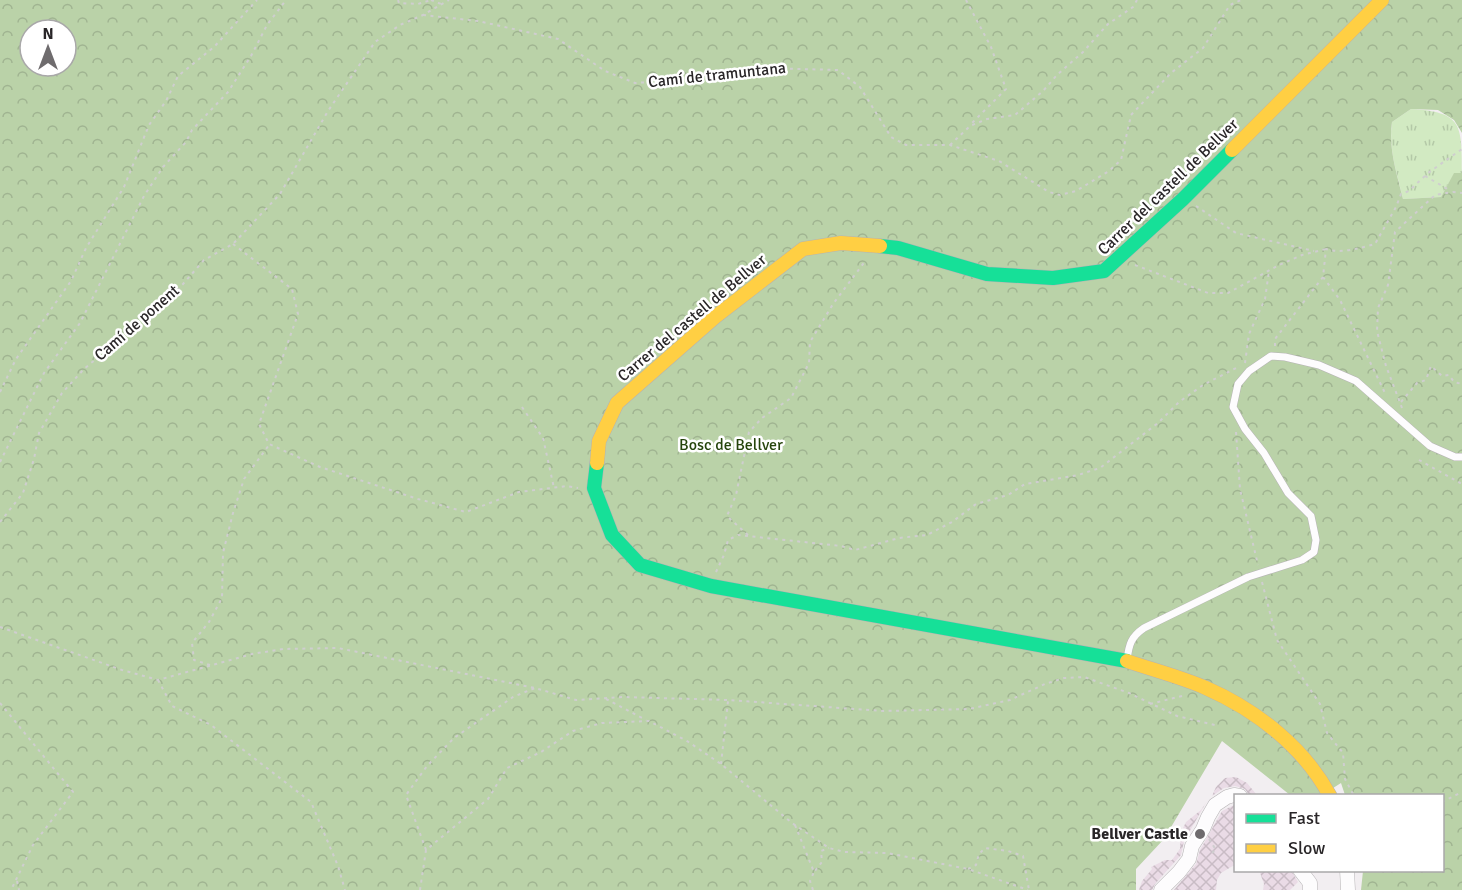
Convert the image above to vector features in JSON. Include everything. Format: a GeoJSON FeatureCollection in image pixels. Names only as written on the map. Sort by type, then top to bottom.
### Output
{"type":"FeatureCollection","features":[{"type":"Feature","properties":{"kind":"street","name":"Carrer del castell de Bellver"},"geometry":{"type":"LineString","coordinates":[[1329,794],[1321,779],[1293,747],[1233,701],[1205,687],[1127,661],[711,586],[640,565],[612,535],[594,488],[599,441],[617,403],[715,317],[803,249],[841,243],[898,248],[987,274],[1053,278],[1104,271],[1183,199],[1382,0]]}},
{"type":"Feature","properties":{"kind":"street"},"geometry":{"type":"LineString","coordinates":[[1161,890],[1189,859],[1192,846],[1215,805],[1234,795]]}},
{"type":"Feature","properties":{"kind":"street"},"geometry":{"type":"LineString","coordinates":[[1302,872],[1310,883],[1310,890]]}},
{"type":"Feature","properties":{"kind":"street"},"geometry":{"type":"LineString","coordinates":[[1347,872],[1348,890]]}},
{"type":"Feature","properties":{"kind":"lane"},"geometry":{"type":"LineString","coordinates":[[1127,661],[1129,644],[1134,635],[1144,628],[1260,573],[1310,556],[1314,552],[1316,540],[1311,516],[1288,493],[1264,453],[1235,414],[1233,402],[1238,384],[1249,371],[1271,356],[1319,365],[1356,381],[1430,446],[1455,457],[1462,456]]}},
{"type":"Feature","properties":{"kind":"path"},"geometry":{"type":"LineString","coordinates":[[0,392],[16,359],[71,281],[86,248],[124,187],[149,125],[166,101],[178,76],[214,47],[257,0]]}},
{"type":"Feature","properties":{"kind":"path"},"geometry":{"type":"LineString","coordinates":[[0,462],[44,373],[80,323],[144,196],[163,167],[186,142],[192,130],[228,92],[267,25],[286,0]]}},
{"type":"Feature","properties":{"kind":"path"},"geometry":{"type":"LineString","coordinates":[[398,0],[399,3],[418,4],[431,0],[441,4]]}},
{"type":"Feature","properties":{"kind":"path","name":"Camí de ponent"},"geometry":{"type":"LineString","coordinates":[[0,522],[23,493],[34,459],[39,433],[62,393],[84,369],[176,292],[204,260],[233,244],[280,194],[328,111],[375,42],[400,25],[449,0]]}},
{"type":"Feature","properties":{"kind":"path"},"geometry":{"type":"LineString","coordinates":[[950,145],[1006,89],[991,47],[966,0]]}},
{"type":"Feature","properties":{"kind":"path"},"geometry":{"type":"LineString","coordinates":[[970,126],[987,119],[1015,116],[1043,92],[1108,24],[1133,7],[1137,0]]}},
{"type":"Feature","properties":{"kind":"path","name":"Camí de tramuntana"},"geometry":{"type":"LineString","coordinates":[[423,15],[478,21],[558,39],[605,71],[635,83],[698,79],[762,68],[838,70],[860,87],[891,137],[906,145],[950,145],[999,161],[1049,192],[1060,195],[1076,191],[1109,171],[1120,160],[1131,114],[1171,73],[1203,48],[1230,5],[1241,0]]}},
{"type":"Feature","properties":{"kind":"path"},"geometry":{"type":"LineString","coordinates":[[1119,258],[1208,293],[1228,293],[1314,251],[1360,248],[1375,244],[1401,194],[1462,149]]}},
{"type":"Feature","properties":{"kind":"path"},"geometry":{"type":"LineString","coordinates":[[1425,176],[1453,192]]}},
{"type":"Feature","properties":{"kind":"path"},"geometry":{"type":"LineString","coordinates":[[1403,414],[1386,366],[1377,331],[1378,308],[1388,285],[1395,232],[1435,195],[1462,192]]}},
{"type":"Feature","properties":{"kind":"path"},"geometry":{"type":"LineString","coordinates":[[1183,199],[1236,233],[1314,251]]}},
{"type":"Feature","properties":{"kind":"path"},"geometry":{"type":"LineString","coordinates":[[233,244],[292,289],[298,314],[259,424],[269,444],[320,467],[466,512],[519,492],[567,486],[596,492]]}},
{"type":"Feature","properties":{"kind":"path"},"geometry":{"type":"LineString","coordinates":[[1271,356],[1275,339],[1323,277],[1326,249]]}},
{"type":"Feature","properties":{"kind":"path"},"geometry":{"type":"LineString","coordinates":[[748,536],[727,516],[736,495],[749,432],[762,418],[791,398],[809,363],[810,342],[833,304],[868,257]]}},
{"type":"Feature","properties":{"kind":"path"},"geometry":{"type":"LineString","coordinates":[[711,586],[728,540],[738,535],[841,546],[855,550],[899,538],[927,535],[952,522],[976,504],[1008,495],[1025,484],[1078,475],[1100,468],[1158,423],[1179,402],[1203,385],[1246,363],[1249,334],[1265,299],[1269,271]]}},
{"type":"Feature","properties":{"kind":"path"},"geometry":{"type":"LineString","coordinates":[[1323,277],[1340,300],[1385,391],[1384,396]]}},
{"type":"Feature","properties":{"kind":"path"},"geometry":{"type":"LineString","coordinates":[[1400,402],[1417,383],[1426,380],[1431,366],[1442,375],[1449,375],[1454,382],[1462,384]]}},
{"type":"Feature","properties":{"kind":"path"},"geometry":{"type":"LineString","coordinates":[[522,407],[543,438],[554,488]]}},
{"type":"Feature","properties":{"kind":"path"},"geometry":{"type":"LineString","coordinates":[[1235,414],[1240,489],[1277,640],[1320,704],[1327,733],[1343,753],[1345,779],[1353,794]]}},
{"type":"Feature","properties":{"kind":"path"},"geometry":{"type":"LineString","coordinates":[[210,665],[194,660],[192,643],[209,622],[222,598],[223,553],[233,513],[244,479],[269,444]]}},
{"type":"Feature","properties":{"kind":"path"},"geometry":{"type":"LineString","coordinates":[[1419,460],[1462,484]]}},
{"type":"Feature","properties":{"kind":"path"},"geometry":{"type":"LineString","coordinates":[[0,627],[122,670],[158,680],[252,654],[283,649],[338,648],[535,688],[576,700],[603,697],[728,700],[883,711],[969,710],[1010,700],[1064,678],[1084,677],[1129,693],[1177,716],[1215,725]]}},
{"type":"Feature","properties":{"kind":"path"},"geometry":{"type":"LineString","coordinates":[[158,680],[172,706],[211,725],[311,802],[338,866],[345,890]]}},
{"type":"Feature","properties":{"kind":"path"},"geometry":{"type":"LineString","coordinates":[[420,890],[426,850],[406,795],[427,766],[454,738],[513,697],[535,688]]}},
{"type":"Feature","properties":{"kind":"path"},"geometry":{"type":"LineString","coordinates":[[1150,704],[1184,695]]}},
{"type":"Feature","properties":{"kind":"path"},"geometry":{"type":"LineString","coordinates":[[603,697],[687,741],[721,764],[795,825],[829,848],[844,852],[886,853],[968,869],[1028,890],[1023,856],[985,848],[979,854],[976,865],[968,869]]}},
{"type":"Feature","properties":{"kind":"path"},"geometry":{"type":"LineString","coordinates":[[721,764],[728,700]]}},
{"type":"Feature","properties":{"kind":"path"},"geometry":{"type":"LineString","coordinates":[[0,703],[73,792],[33,845],[11,890]]}},
{"type":"Feature","properties":{"kind":"path"},"geometry":{"type":"LineString","coordinates":[[426,850],[488,799],[507,768],[541,752],[573,731],[602,723],[648,721]]}},
{"type":"Feature","properties":{"kind":"path"},"geometry":{"type":"LineString","coordinates":[[1444,801],[1462,792]]}},
{"type":"Feature","properties":{"kind":"path"},"geometry":{"type":"LineString","coordinates":[[795,825],[814,872]]}},
{"type":"Feature","properties":{"kind":"path"},"geometry":{"type":"LineString","coordinates":[[1211,855],[1209,854],[1216,850],[1212,844]]}},
{"type":"Feature","properties":{"kind":"path"},"geometry":{"type":"LineString","coordinates":[[813,890],[810,881],[822,862],[821,851],[829,848]]}},
{"type":"Feature","properties":{"kind":"path"},"geometry":{"type":"LineString","coordinates":[[16,879],[19,890]]}},
{"type":"Feature","properties":{"kind":"green space","name":"Bosc de Bellver"},"geometry":{"type":"Polygon","coordinates":[[[0,0],[1462,0],[1462,133],[1454,120],[1438,110],[1411,109],[1392,122],[1391,141],[1403,199],[1441,197],[1454,173],[1462,173],[1462,890],[1361,890],[1363,872],[1444,872],[1444,794],[1345,794],[1341,783],[1324,794],[1289,794],[1222,741],[1164,839],[1136,869],[1136,890],[0,890],[0,0]]]}},
{"type":"Feature","properties":{"kind":"green space"},"geometry":{"type":"Polygon","coordinates":[[[1411,109],[1440,113],[1456,124],[1459,132],[1462,173],[1454,174],[1441,197],[1403,199],[1394,161],[1391,132],[1392,122],[1411,109]]]}},
{"type":"Feature","properties":{"kind":"building"},"geometry":{"type":"Polygon","coordinates":[[[1236,777],[1247,783],[1256,794],[1248,794],[1245,789],[1235,786],[1224,788],[1212,796],[1216,787],[1225,778],[1236,777]]]}},
{"type":"Feature","properties":{"kind":"building"},"geometry":{"type":"Polygon","coordinates":[[[1207,801],[1184,841],[1181,855],[1152,890],[1139,890],[1142,881],[1152,869],[1151,867],[1165,860],[1172,860],[1180,849],[1181,832],[1186,822],[1201,810],[1207,801]]]}},
{"type":"Feature","properties":{"kind":"building"},"geometry":{"type":"Polygon","coordinates":[[[1234,805],[1234,865],[1221,873],[1217,880],[1216,890],[1174,890],[1196,864],[1200,850],[1222,811],[1234,805]]]}},
{"type":"Feature","properties":{"kind":"building"},"geometry":{"type":"Polygon","coordinates":[[[1260,872],[1292,872],[1298,882],[1290,890],[1263,890],[1264,884],[1260,872]]]}},
{"type":"Feature","properties":{"kind":"traffic: fast"},"geometry":{"type":"LineString","coordinates":[[880,246],[898,248],[987,274],[1053,278],[1104,271],[1183,199],[1232,150]]}},
{"type":"Feature","properties":{"kind":"traffic: fast"},"geometry":{"type":"LineString","coordinates":[[597,463],[594,488],[612,535],[640,565],[711,586],[1127,661]]}},
{"type":"Feature","properties":{"kind":"traffic: slow"},"geometry":{"type":"LineString","coordinates":[[1232,150],[1382,0]]}},
{"type":"Feature","properties":{"kind":"traffic: slow"},"geometry":{"type":"LineString","coordinates":[[597,463],[599,441],[617,403],[715,317],[803,249],[841,243],[880,246]]}},
{"type":"Feature","properties":{"kind":"traffic: slow"},"geometry":{"type":"LineString","coordinates":[[1127,661],[1206,688],[1243,707],[1293,746],[1329,794]]}},
{"type":"Feature","properties":{"kind":"place","name":"Bellver Castle"},"geometry":{"type":"Point","coordinates":[1200,834]}}]}
